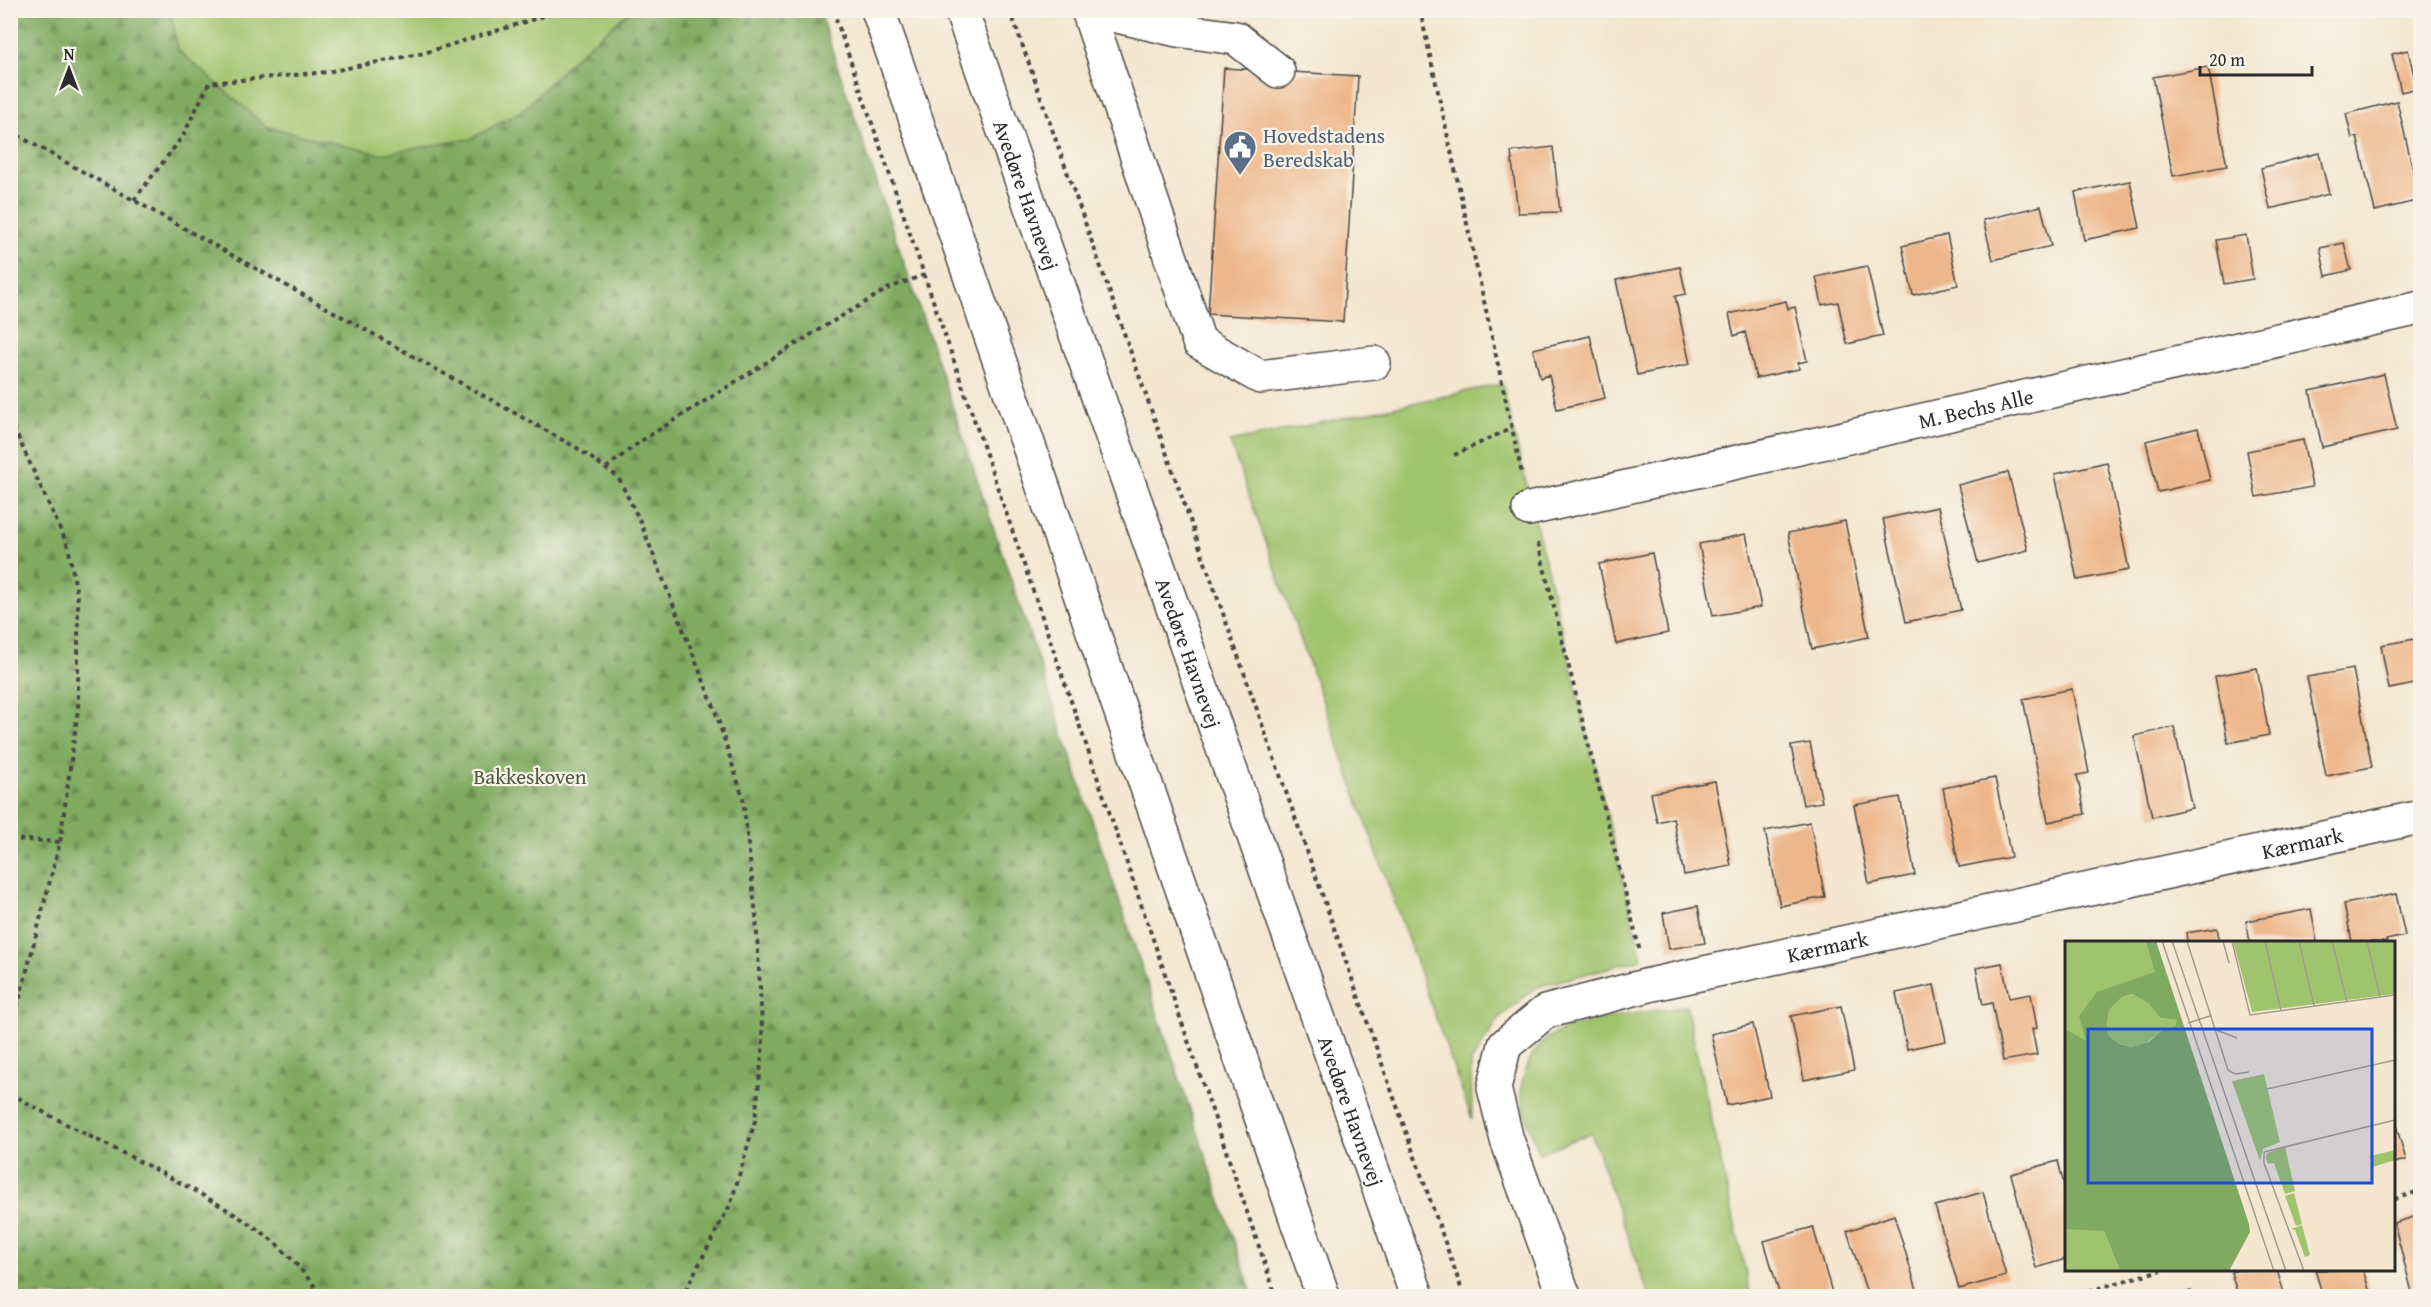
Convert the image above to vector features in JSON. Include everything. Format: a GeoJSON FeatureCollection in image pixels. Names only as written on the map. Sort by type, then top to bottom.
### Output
{"type":"FeatureCollection","features":[{"type":"Feature","properties":{"kind":"street"},"geometry":{"type":"LineString","coordinates":[[878,10],[1323,1296]]}},
{"type":"Feature","properties":{"kind":"street","name":"Avedøre Havnevej"},"geometry":{"type":"LineString","coordinates":[[961,10],[1418,1296]]}},
{"type":"Feature","properties":{"kind":"street"},"geometry":{"type":"LineString","coordinates":[[1088,10],[1198,342],[1260,377],[1374,363]]}},
{"type":"Feature","properties":{"kind":"street"},"geometry":{"type":"LineString","coordinates":[[1109,10],[1117,16],[1177,30],[1236,38],[1278,71]]}},
{"type":"Feature","properties":{"kind":"street","name":"M. Bechs Alle"},"geometry":{"type":"LineString","coordinates":[[1529,509],[2421,308]]}},
{"type":"Feature","properties":{"kind":"street","name":"Kærmark"},"geometry":{"type":"LineString","coordinates":[[1564,1296],[1507,1140],[1494,1088],[1505,1046],[1545,1012],[1648,985],[2421,817]]}},
{"type":"Feature","properties":{"kind":"path"},"geometry":{"type":"LineString","coordinates":[[134,200],[183,136],[209,84],[327,72],[424,53],[564,10]]}},
{"type":"Feature","properties":{"kind":"path"},"geometry":{"type":"LineString","coordinates":[[833,10],[1276,1296]]}},
{"type":"Feature","properties":{"kind":"path"},"geometry":{"type":"LineString","coordinates":[[1010,10],[1464,1296]]}},
{"type":"Feature","properties":{"kind":"path"},"geometry":{"type":"LineString","coordinates":[[10,131],[577,448],[618,477],[640,521],[714,707],[742,798],[756,916],[763,1044],[755,1121],[731,1203],[685,1291],[680,1296]]}},
{"type":"Feature","properties":{"kind":"path"},"geometry":{"type":"LineString","coordinates":[[606,468],[641,441],[820,329],[889,288],[924,275]]}},
{"type":"Feature","properties":{"kind":"path"},"geometry":{"type":"LineString","coordinates":[[10,420],[68,546],[78,600],[78,709],[60,842],[10,1036]]}},
{"type":"Feature","properties":{"kind":"path"},"geometry":{"type":"LineString","coordinates":[[1454,455],[1512,428]]}},
{"type":"Feature","properties":{"kind":"path"},"geometry":{"type":"LineString","coordinates":[[10,839],[60,842]]}},
{"type":"Feature","properties":{"kind":"path"},"geometry":{"type":"LineString","coordinates":[[10,1093],[194,1193],[264,1234],[300,1269],[322,1296]]}},
{"type":"Feature","properties":{"kind":"path"},"geometry":{"type":"LineString","coordinates":[[2395,1199],[2421,1191]]}},
{"type":"Feature","properties":{"kind":"path"},"geometry":{"type":"LineString","coordinates":[[2072,1296],[2154,1271]]}},
{"type":"Feature","properties":{"kind":"green space","name":"Bakkeskoven"},"geometry":{"type":"Polygon","coordinates":[[[10,11],[170,11],[178,50],[267,127],[380,154],[471,139],[523,110],[574,58],[630,11],[819,11],[1253,1296],[11,1296],[10,11]]]}},
{"type":"Feature","properties":{"kind":"green space"},"geometry":{"type":"Polygon","coordinates":[[[170,11],[630,11],[574,58],[523,110],[471,139],[380,154],[267,127],[178,50],[170,11]]]}},
{"type":"Feature","properties":{"kind":"green space"},"geometry":{"type":"Polygon","coordinates":[[[1502,384],[1642,959],[1537,987],[1500,1017],[1471,1062],[1472,1119],[1230,442],[1502,384]]]}},
{"type":"Feature","properties":{"kind":"green space"},"geometry":{"type":"Polygon","coordinates":[[[1686,1006],[1751,1296],[1649,1296],[1591,1133],[1539,1153],[1522,1101],[1521,1087],[1529,1062],[1539,1047],[1551,1036],[1597,1020],[1686,1006]]]}},
{"type":"Feature","properties":{"kind":"building"},"geometry":{"type":"Polygon","coordinates":[[[2408,50],[2417,88],[2401,92],[2392,54],[2408,50]]]}},
{"type":"Feature","properties":{"kind":"building"},"geometry":{"type":"Polygon","coordinates":[[[2208,67],[2227,166],[2173,176],[2153,77],[2208,67]]]}},
{"type":"Feature","properties":{"kind":"building"},"geometry":{"type":"Polygon","coordinates":[[[1224,68],[1358,76],[1343,322],[1208,314],[1224,68]]]}},
{"type":"Feature","properties":{"kind":"building"},"geometry":{"type":"Polygon","coordinates":[[[2397,101],[2420,200],[2375,211],[2357,137],[2352,138],[2346,114],[2397,101]]]}},
{"type":"Feature","properties":{"kind":"building"},"geometry":{"type":"Polygon","coordinates":[[[1553,147],[1560,212],[1518,213],[1511,152],[1553,147]]]}},
{"type":"Feature","properties":{"kind":"building"},"geometry":{"type":"Polygon","coordinates":[[[2319,153],[2329,194],[2270,209],[2261,168],[2319,153]]]}},
{"type":"Feature","properties":{"kind":"building"},"geometry":{"type":"Polygon","coordinates":[[[2130,181],[2140,228],[2084,240],[2075,192],[2130,181]]]}},
{"type":"Feature","properties":{"kind":"building"},"geometry":{"type":"Polygon","coordinates":[[[2041,206],[2051,246],[1993,260],[1983,220],[2041,206]]]}},
{"type":"Feature","properties":{"kind":"building"},"geometry":{"type":"Polygon","coordinates":[[[1947,235],[1958,285],[1913,295],[1902,246],[1947,235]]]}},
{"type":"Feature","properties":{"kind":"building"},"geometry":{"type":"Polygon","coordinates":[[[2246,235],[2253,279],[2224,284],[2216,240],[2246,235]]]}},
{"type":"Feature","properties":{"kind":"building"},"geometry":{"type":"Polygon","coordinates":[[[2344,243],[2351,270],[2326,276],[2320,248],[2344,243]]]}},
{"type":"Feature","properties":{"kind":"building"},"geometry":{"type":"Polygon","coordinates":[[[1867,266],[1883,336],[1847,344],[1838,302],[1822,305],[1816,277],[1867,266]]]}},
{"type":"Feature","properties":{"kind":"building"},"geometry":{"type":"Polygon","coordinates":[[[1680,267],[1686,294],[1675,296],[1690,364],[1637,375],[1616,280],[1680,267]]]}},
{"type":"Feature","properties":{"kind":"building"},"geometry":{"type":"Polygon","coordinates":[[[1786,301],[1788,309],[1795,307],[1807,361],[1798,363],[1799,369],[1756,378],[1745,332],[1734,336],[1729,314],[1786,301]]]}},
{"type":"Feature","properties":{"kind":"building"},"geometry":{"type":"Polygon","coordinates":[[[1590,336],[1605,398],[1557,409],[1549,375],[1540,378],[1533,349],[1590,336]]]}},
{"type":"Feature","properties":{"kind":"building"},"geometry":{"type":"Polygon","coordinates":[[[2384,374],[2397,430],[2322,447],[2310,391],[2384,374]]]}},
{"type":"Feature","properties":{"kind":"building"},"geometry":{"type":"Polygon","coordinates":[[[2420,379],[2420,401],[2419,401],[2415,380],[2420,379]]]}},
{"type":"Feature","properties":{"kind":"building"},"geometry":{"type":"Polygon","coordinates":[[[2198,428],[2210,480],[2158,492],[2146,441],[2198,428]]]}},
{"type":"Feature","properties":{"kind":"building"},"geometry":{"type":"Polygon","coordinates":[[[2303,440],[2312,487],[2256,497],[2247,451],[2303,440]]]}},
{"type":"Feature","properties":{"kind":"building"},"geometry":{"type":"Polygon","coordinates":[[[2107,462],[2129,570],[2077,580],[2055,474],[2107,462]]]}},
{"type":"Feature","properties":{"kind":"building"},"geometry":{"type":"Polygon","coordinates":[[[2008,472],[2028,550],[1978,563],[1958,485],[2008,472]]]}},
{"type":"Feature","properties":{"kind":"building"},"geometry":{"type":"Polygon","coordinates":[[[1938,507],[1961,610],[1906,622],[1883,519],[1938,507]]]}},
{"type":"Feature","properties":{"kind":"building"},"geometry":{"type":"Polygon","coordinates":[[[1845,521],[1869,637],[1812,649],[1788,533],[1845,521]]]}},
{"type":"Feature","properties":{"kind":"building"},"geometry":{"type":"Polygon","coordinates":[[[1746,534],[1761,607],[1713,616],[1699,544],[1746,534]]]}},
{"type":"Feature","properties":{"kind":"building"},"geometry":{"type":"Polygon","coordinates":[[[1652,553],[1668,633],[1616,644],[1599,564],[1652,553]]]}},
{"type":"Feature","properties":{"kind":"building"},"geometry":{"type":"Polygon","coordinates":[[[2420,638],[2420,683],[2389,689],[2381,645],[2420,638]]]}},
{"type":"Feature","properties":{"kind":"building"},"geometry":{"type":"Polygon","coordinates":[[[2257,668],[2269,735],[2228,743],[2215,676],[2257,668]]]}},
{"type":"Feature","properties":{"kind":"building"},"geometry":{"type":"Polygon","coordinates":[[[2353,669],[2372,767],[2326,776],[2307,677],[2353,669]]]}},
{"type":"Feature","properties":{"kind":"building"},"geometry":{"type":"Polygon","coordinates":[[[2072,689],[2089,773],[2077,775],[2085,814],[2048,822],[2023,699],[2072,689]]]}},
{"type":"Feature","properties":{"kind":"building"},"geometry":{"type":"Polygon","coordinates":[[[2174,727],[2192,808],[2152,817],[2134,736],[2174,727]]]}},
{"type":"Feature","properties":{"kind":"building"},"geometry":{"type":"Polygon","coordinates":[[[1810,743],[1822,802],[1803,805],[1791,746],[1810,743]]]}},
{"type":"Feature","properties":{"kind":"building"},"geometry":{"type":"Polygon","coordinates":[[[1995,778],[2011,857],[1959,867],[1943,788],[1995,778]]]}},
{"type":"Feature","properties":{"kind":"building"},"geometry":{"type":"Polygon","coordinates":[[[1715,781],[1731,866],[1684,875],[1673,818],[1657,822],[1651,793],[1715,781]]]}},
{"type":"Feature","properties":{"kind":"building"},"geometry":{"type":"Polygon","coordinates":[[[1900,797],[1915,875],[1869,884],[1854,805],[1900,797]]]}},
{"type":"Feature","properties":{"kind":"building"},"geometry":{"type":"Polygon","coordinates":[[[1810,822],[1825,897],[1780,906],[1765,831],[1810,822]]]}},
{"type":"Feature","properties":{"kind":"building"},"geometry":{"type":"Polygon","coordinates":[[[2396,894],[2405,936],[2386,941],[2352,941],[2344,904],[2396,894]]]}},
{"type":"Feature","properties":{"kind":"building"},"geometry":{"type":"Polygon","coordinates":[[[1698,906],[1705,943],[1669,949],[1663,913],[1698,906]]]}},
{"type":"Feature","properties":{"kind":"building"},"geometry":{"type":"Polygon","coordinates":[[[2311,909],[2317,941],[2250,941],[2246,921],[2311,909]]]}},
{"type":"Feature","properties":{"kind":"building"},"geometry":{"type":"Polygon","coordinates":[[[2217,928],[2220,941],[2187,941],[2186,933],[2217,928]]]}},
{"type":"Feature","properties":{"kind":"building"},"geometry":{"type":"Polygon","coordinates":[[[2002,963],[2009,998],[2031,994],[2037,1028],[2032,1029],[2037,1055],[2003,1061],[1992,1003],[1983,1005],[1976,968],[2002,963]]]}},
{"type":"Feature","properties":{"kind":"building"},"geometry":{"type":"Polygon","coordinates":[[[1934,985],[1946,1041],[1907,1049],[1896,993],[1934,985]]]}},
{"type":"Feature","properties":{"kind":"building"},"geometry":{"type":"Polygon","coordinates":[[[1841,1006],[1854,1070],[1804,1080],[1791,1016],[1841,1006]]]}},
{"type":"Feature","properties":{"kind":"building"},"geometry":{"type":"Polygon","coordinates":[[[1753,1024],[1770,1096],[1727,1105],[1711,1034],[1753,1024]]]}},
{"type":"Feature","properties":{"kind":"building"},"geometry":{"type":"Polygon","coordinates":[[[2395,1122],[2406,1160],[2395,1163],[2395,1122]]]}},
{"type":"Feature","properties":{"kind":"building"},"geometry":{"type":"Polygon","coordinates":[[[2058,1161],[2065,1189],[2065,1259],[2036,1268],[2011,1174],[2058,1161]]]}},
{"type":"Feature","properties":{"kind":"building"},"geometry":{"type":"Polygon","coordinates":[[[1983,1192],[2006,1276],[1959,1289],[1935,1206],[1983,1192]]]}},
{"type":"Feature","properties":{"kind":"building"},"geometry":{"type":"Polygon","coordinates":[[[1894,1215],[1919,1296],[1868,1296],[1847,1231],[1894,1215]]]}},
{"type":"Feature","properties":{"kind":"building"},"geometry":{"type":"Polygon","coordinates":[[[2420,1215],[2420,1296],[2413,1296],[2395,1223],[2420,1215]]]}},
{"type":"Feature","properties":{"kind":"building"},"geometry":{"type":"Polygon","coordinates":[[[1813,1227],[1833,1296],[1780,1296],[1764,1241],[1813,1227]]]}},
{"type":"Feature","properties":{"kind":"building"},"geometry":{"type":"Polygon","coordinates":[[[2277,1271],[2285,1296],[2238,1296],[2231,1272],[2277,1271]]]}},
{"type":"Feature","properties":{"kind":"building"},"geometry":{"type":"Polygon","coordinates":[[[2315,1271],[2363,1271],[2371,1296],[2323,1296],[2315,1271]]]}},
{"type":"Feature","properties":{"kind":"building"},"geometry":{"type":"Polygon","coordinates":[[[2191,1291],[2193,1296],[2174,1296],[2191,1291]]]}},
{"type":"Feature","properties":{"kind":"place","name":"Hovedstadens Beredskab"},"geometry":{"type":"Point","coordinates":[1240,176]}}]}
